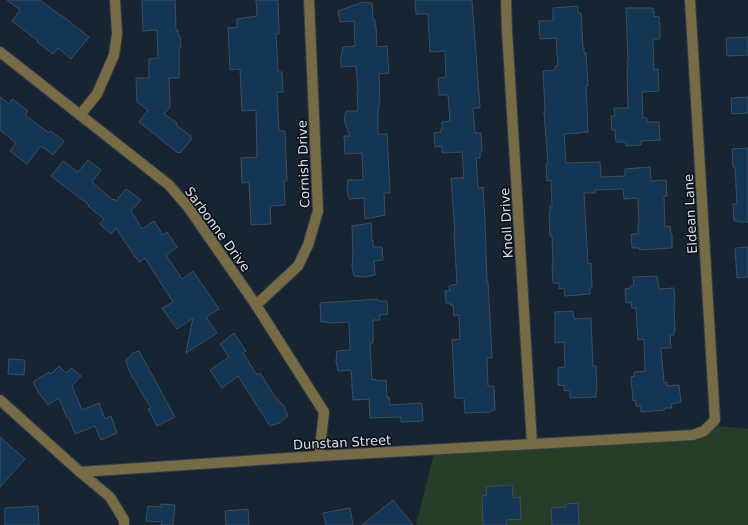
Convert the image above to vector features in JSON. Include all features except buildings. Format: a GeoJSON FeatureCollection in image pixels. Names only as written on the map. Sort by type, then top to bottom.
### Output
{"type":"FeatureCollection","features":[{"type":"Feature","properties":{"kind":"street"},"geometry":{"type":"LineString","coordinates":[[80,115],[97,94],[114,55],[116,34],[115,0]]}},
{"type":"Feature","properties":{"kind":"street","name":"Cornish Drive"},"geometry":{"type":"LineString","coordinates":[[256,305],[298,266],[308,245],[318,211],[309,0]]}},
{"type":"Feature","properties":{"kind":"street","name":"Knoll Drive"},"geometry":{"type":"LineString","coordinates":[[506,0],[532,444]]}},
{"type":"Feature","properties":{"kind":"street","name":"Eldean Lane"},"geometry":{"type":"LineString","coordinates":[[690,0],[715,420],[710,425]]}},
{"type":"Feature","properties":{"kind":"street","name":"Sarbonne Drive"},"geometry":{"type":"LineString","coordinates":[[0,52],[169,185],[178,194],[256,305],[324,412],[319,456]]}},
{"type":"Feature","properties":{"kind":"street"},"geometry":{"type":"LineString","coordinates":[[0,400],[110,497],[124,520],[124,525]]}},
{"type":"Feature","properties":{"kind":"street","name":"Dunstan Street"},"geometry":{"type":"LineString","coordinates":[[80,472],[319,456],[693,435],[704,431],[710,425]]}},
{"type":"Feature","properties":{"kind":"green space"},"geometry":{"type":"Polygon","coordinates":[[[710,425],[748,429],[748,525],[416,525],[435,449],[698,434],[710,425]]]}}]}
